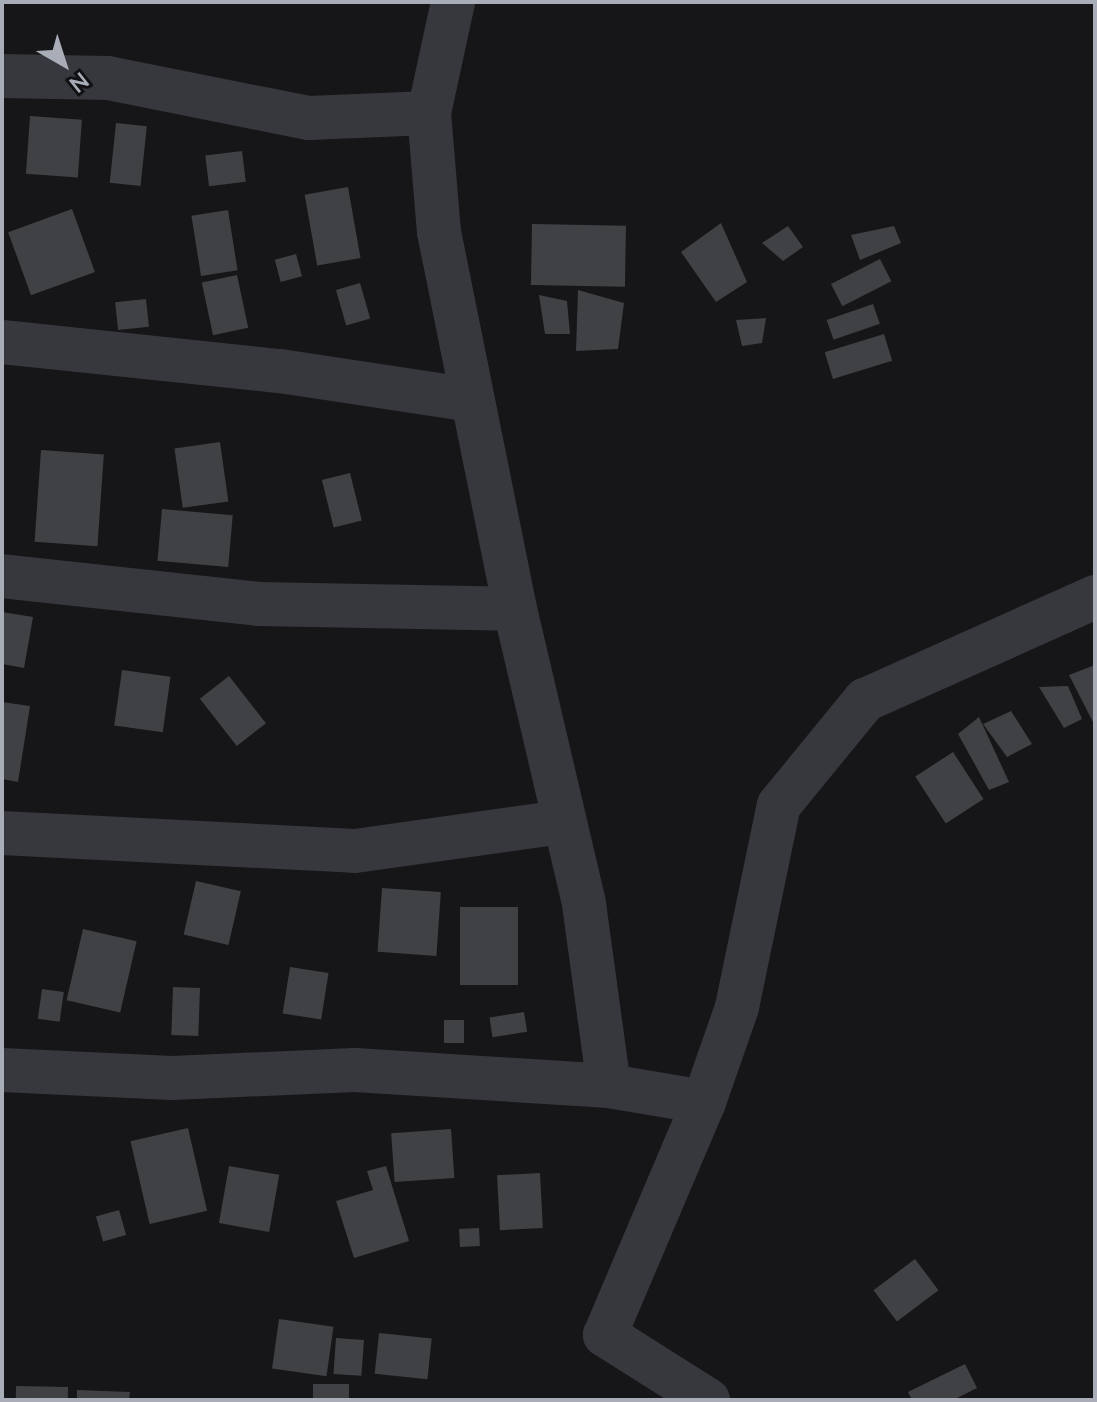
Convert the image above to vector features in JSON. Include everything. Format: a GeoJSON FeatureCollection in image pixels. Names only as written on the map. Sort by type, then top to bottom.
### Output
{"type":"FeatureCollection","features":[{"type":"Feature","properties":{"kind":"street"},"geometry":{"type":"LineString","coordinates":[[453,2],[429,113],[439,232],[515,609],[562,822],[584,904],[609,1086]]}},
{"type":"Feature","properties":{"kind":"street"},"geometry":{"type":"LineString","coordinates":[[2,76],[108,78],[309,118],[429,113]]}},
{"type":"Feature","properties":{"kind":"street"},"geometry":{"type":"LineString","coordinates":[[2,342],[280,371],[472,400]]}},
{"type":"Feature","properties":{"kind":"street"},"geometry":{"type":"LineString","coordinates":[[2,576],[259,604],[515,609]]}},
{"type":"Feature","properties":{"kind":"street"},"geometry":{"type":"LineString","coordinates":[[708,1400],[605,1335],[704,1102],[737,1007],[779,805],[865,700],[1095,597]]}},
{"type":"Feature","properties":{"kind":"street"},"geometry":{"type":"LineString","coordinates":[[2,833],[355,851],[562,822]]}},
{"type":"Feature","properties":{"kind":"street"},"geometry":{"type":"LineString","coordinates":[[2,1070],[172,1078],[355,1070],[609,1086],[704,1102]]}},
{"type":"Feature","properties":{"kind":"building"},"geometry":{"type":"Polygon","coordinates":[[[30,116],[82,120],[78,177],[26,174],[30,116]]]}},
{"type":"Feature","properties":{"kind":"building"},"geometry":{"type":"Polygon","coordinates":[[[116,123],[147,126],[141,186],[110,183],[116,123]]]}},
{"type":"Feature","properties":{"kind":"building"},"geometry":{"type":"Polygon","coordinates":[[[242,151],[246,182],[209,186],[205,156],[242,151]]]}},
{"type":"Feature","properties":{"kind":"building"},"geometry":{"type":"Polygon","coordinates":[[[348,187],[361,258],[317,266],[305,195],[348,187]]]}},
{"type":"Feature","properties":{"kind":"building"},"geometry":{"type":"Polygon","coordinates":[[[72,209],[95,272],[31,295],[8,232],[72,209]]]}},
{"type":"Feature","properties":{"kind":"building"},"geometry":{"type":"Polygon","coordinates":[[[228,210],[238,270],[201,276],[191,216],[228,210]]]}},
{"type":"Feature","properties":{"kind":"building"},"geometry":{"type":"Polygon","coordinates":[[[721,223],[747,282],[716,302],[681,252],[721,223]]]}},
{"type":"Feature","properties":{"kind":"building"},"geometry":{"type":"Polygon","coordinates":[[[532,224],[626,226],[625,287],[531,285],[532,224]]]}},
{"type":"Feature","properties":{"kind":"building"},"geometry":{"type":"Polygon","coordinates":[[[788,226],[803,247],[783,261],[762,243],[788,226]]]}},
{"type":"Feature","properties":{"kind":"building"},"geometry":{"type":"Polygon","coordinates":[[[894,226],[901,243],[860,260],[851,235],[894,226]]]}},
{"type":"Feature","properties":{"kind":"building"},"geometry":{"type":"Polygon","coordinates":[[[296,254],[302,276],[281,282],[275,260],[296,254]]]}},
{"type":"Feature","properties":{"kind":"building"},"geometry":{"type":"Polygon","coordinates":[[[880,259],[891,281],[842,306],[831,284],[880,259]]]}},
{"type":"Feature","properties":{"kind":"building"},"geometry":{"type":"Polygon","coordinates":[[[237,275],[248,328],[213,335],[202,282],[237,275]]]}},
{"type":"Feature","properties":{"kind":"building"},"geometry":{"type":"Polygon","coordinates":[[[360,283],[370,319],[346,325],[336,290],[360,283]]]}},
{"type":"Feature","properties":{"kind":"building"},"geometry":{"type":"Polygon","coordinates":[[[578,290],[624,303],[618,349],[576,351],[578,290]]]}},
{"type":"Feature","properties":{"kind":"building"},"geometry":{"type":"Polygon","coordinates":[[[539,295],[567,301],[570,334],[545,334],[539,295]]]}},
{"type":"Feature","properties":{"kind":"building"},"geometry":{"type":"Polygon","coordinates":[[[146,299],[149,327],[118,330],[115,302],[146,299]]]}},
{"type":"Feature","properties":{"kind":"building"},"geometry":{"type":"Polygon","coordinates":[[[873,304],[880,324],[834,340],[827,320],[873,304]]]}},
{"type":"Feature","properties":{"kind":"building"},"geometry":{"type":"Polygon","coordinates":[[[766,318],[762,343],[742,346],[736,320],[766,318]]]}},
{"type":"Feature","properties":{"kind":"building"},"geometry":{"type":"Polygon","coordinates":[[[884,334],[892,361],[833,379],[825,352],[884,334]]]}},
{"type":"Feature","properties":{"kind":"building"},"geometry":{"type":"Polygon","coordinates":[[[220,442],[228,501],[183,508],[174,448],[220,442]]]}},
{"type":"Feature","properties":{"kind":"building"},"geometry":{"type":"Polygon","coordinates":[[[41,450],[104,454],[97,546],[35,542],[41,450]]]}},
{"type":"Feature","properties":{"kind":"building"},"geometry":{"type":"Polygon","coordinates":[[[350,473],[362,521],[334,528],[322,480],[350,473]]]}},
{"type":"Feature","properties":{"kind":"building"},"geometry":{"type":"Polygon","coordinates":[[[162,509],[233,515],[228,567],[157,561],[162,509]]]}},
{"type":"Feature","properties":{"kind":"building"},"geometry":{"type":"Polygon","coordinates":[[[2,612],[33,617],[24,668],[2,664],[2,612]]]}},
{"type":"Feature","properties":{"kind":"building"},"geometry":{"type":"Polygon","coordinates":[[[1095,665],[1095,726],[1069,675],[1095,665]]]}},
{"type":"Feature","properties":{"kind":"building"},"geometry":{"type":"Polygon","coordinates":[[[122,670],[171,677],[163,732],[114,725],[122,670]]]}},
{"type":"Feature","properties":{"kind":"building"},"geometry":{"type":"Polygon","coordinates":[[[229,676],[266,723],[237,746],[200,699],[229,676]]]}},
{"type":"Feature","properties":{"kind":"building"},"geometry":{"type":"Polygon","coordinates":[[[1068,686],[1082,719],[1064,728],[1039,687],[1068,686]]]}},
{"type":"Feature","properties":{"kind":"building"},"geometry":{"type":"Polygon","coordinates":[[[2,702],[30,706],[18,782],[2,779],[2,702]]]}},
{"type":"Feature","properties":{"kind":"building"},"geometry":{"type":"Polygon","coordinates":[[[1011,711],[1032,744],[1007,757],[983,724],[1011,711]]]}},
{"type":"Feature","properties":{"kind":"building"},"geometry":{"type":"Polygon","coordinates":[[[979,717],[1009,782],[989,790],[958,734],[979,717]]]}},
{"type":"Feature","properties":{"kind":"building"},"geometry":{"type":"Polygon","coordinates":[[[953,752],[983,799],[946,823],[915,777],[953,752]]]}},
{"type":"Feature","properties":{"kind":"building"},"geometry":{"type":"Polygon","coordinates":[[[196,881],[241,891],[228,945],[184,935],[196,881]]]}},
{"type":"Feature","properties":{"kind":"building"},"geometry":{"type":"Polygon","coordinates":[[[382,888],[441,892],[436,956],[378,952],[382,888]]]}},
{"type":"Feature","properties":{"kind":"building"},"geometry":{"type":"Polygon","coordinates":[[[460,907],[518,907],[518,985],[460,985],[460,907]]]}},
{"type":"Feature","properties":{"kind":"building"},"geometry":{"type":"Polygon","coordinates":[[[83,929],[137,941],[120,1013],[67,1000],[83,929]]]}},
{"type":"Feature","properties":{"kind":"building"},"geometry":{"type":"Polygon","coordinates":[[[290,967],[329,973],[321,1020],[283,1013],[290,967]]]}},
{"type":"Feature","properties":{"kind":"building"},"geometry":{"type":"Polygon","coordinates":[[[173,987],[200,988],[198,1036],[171,1035],[173,987]]]}},
{"type":"Feature","properties":{"kind":"building"},"geometry":{"type":"Polygon","coordinates":[[[42,989],[64,992],[60,1022],[38,1019],[42,989]]]}},
{"type":"Feature","properties":{"kind":"building"},"geometry":{"type":"Polygon","coordinates":[[[524,1012],[527,1032],[493,1037],[489,1017],[524,1012]]]}},
{"type":"Feature","properties":{"kind":"building"},"geometry":{"type":"Polygon","coordinates":[[[444,1020],[464,1020],[464,1043],[444,1043],[444,1020]]]}},
{"type":"Feature","properties":{"kind":"building"},"geometry":{"type":"Polygon","coordinates":[[[188,1128],[207,1211],[150,1224],[131,1141],[188,1128]]]}},
{"type":"Feature","properties":{"kind":"building"},"geometry":{"type":"Polygon","coordinates":[[[451,1129],[454,1178],[395,1182],[391,1133],[451,1129]]]}},
{"type":"Feature","properties":{"kind":"building"},"geometry":{"type":"Polygon","coordinates":[[[229,1166],[279,1175],[269,1232],[219,1223],[229,1166]]]}},
{"type":"Feature","properties":{"kind":"building"},"geometry":{"type":"Polygon","coordinates":[[[386,1166],[409,1241],[354,1258],[336,1201],[373,1190],[367,1171],[386,1166]]]}},
{"type":"Feature","properties":{"kind":"building"},"geometry":{"type":"Polygon","coordinates":[[[540,1173],[543,1228],[500,1230],[497,1175],[540,1173]]]}},
{"type":"Feature","properties":{"kind":"building"},"geometry":{"type":"Polygon","coordinates":[[[119,1210],[126,1235],[103,1242],[96,1217],[119,1210]]]}},
{"type":"Feature","properties":{"kind":"building"},"geometry":{"type":"Polygon","coordinates":[[[479,1228],[480,1246],[460,1247],[459,1229],[479,1228]]]}},
{"type":"Feature","properties":{"kind":"building"},"geometry":{"type":"Polygon","coordinates":[[[915,1259],[938,1290],[897,1321],[873,1290],[915,1259]]]}},
{"type":"Feature","properties":{"kind":"building"},"geometry":{"type":"Polygon","coordinates":[[[279,1319],[333,1327],[327,1376],[272,1369],[279,1319]]]}},
{"type":"Feature","properties":{"kind":"building"},"geometry":{"type":"Polygon","coordinates":[[[379,1333],[432,1339],[427,1379],[375,1374],[379,1333]]]}},
{"type":"Feature","properties":{"kind":"building"},"geometry":{"type":"Polygon","coordinates":[[[336,1338],[364,1340],[361,1376],[333,1374],[336,1338]]]}},
{"type":"Feature","properties":{"kind":"building"},"geometry":{"type":"Polygon","coordinates":[[[965,1364],[977,1388],[953,1400],[912,1400],[908,1392],[965,1364]]]}},
{"type":"Feature","properties":{"kind":"building"},"geometry":{"type":"Polygon","coordinates":[[[313,1384],[349,1384],[349,1400],[313,1400],[313,1384]]]}},
{"type":"Feature","properties":{"kind":"building"},"geometry":{"type":"Polygon","coordinates":[[[16,1386],[68,1387],[68,1400],[16,1400],[16,1386]]]}},
{"type":"Feature","properties":{"kind":"building"},"geometry":{"type":"Polygon","coordinates":[[[77,1390],[130,1392],[129,1400],[77,1400],[77,1390]]]}}]}
